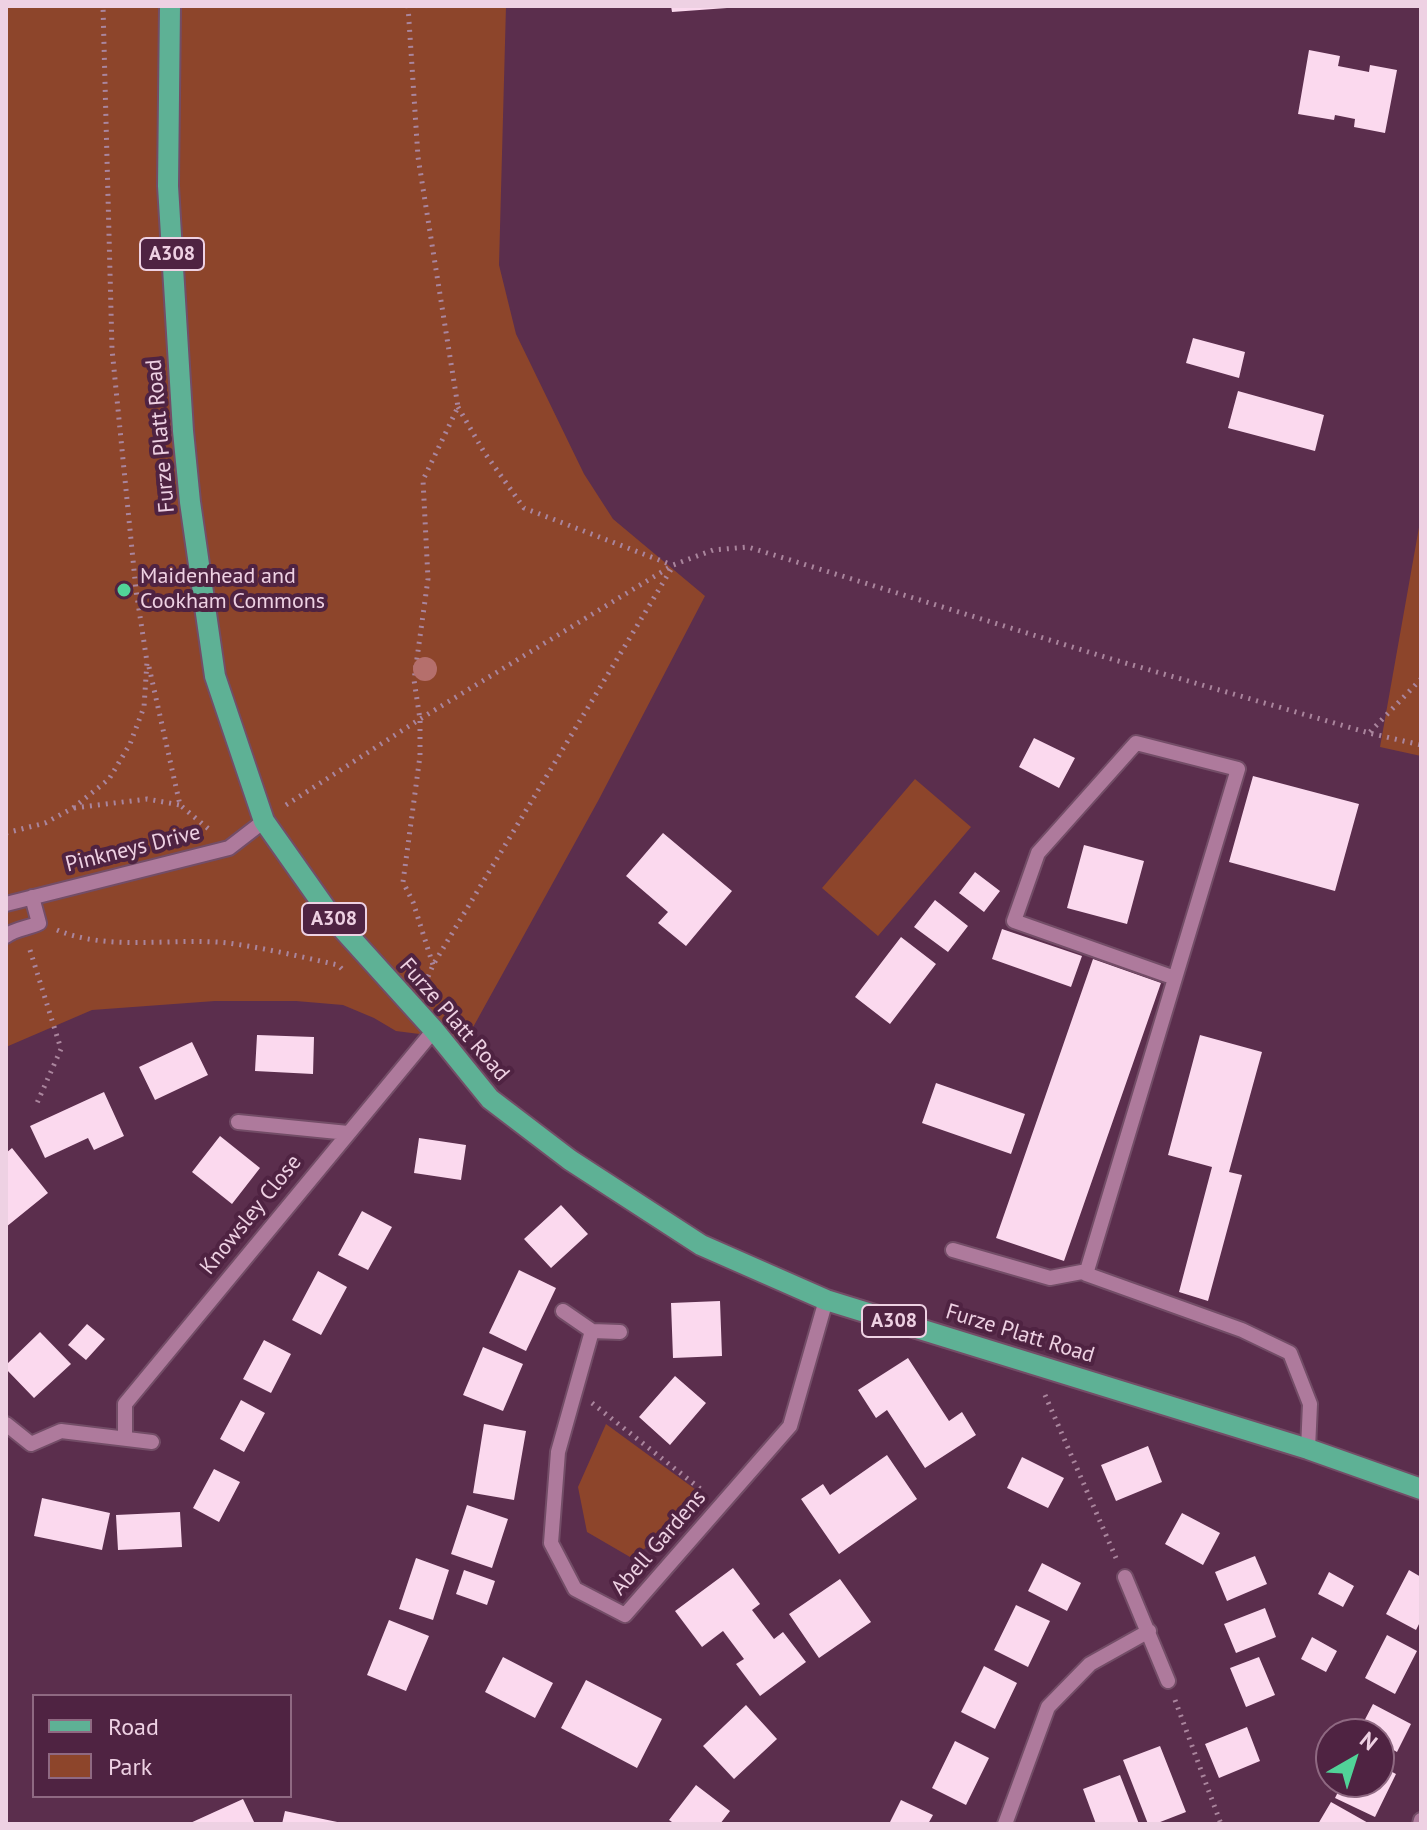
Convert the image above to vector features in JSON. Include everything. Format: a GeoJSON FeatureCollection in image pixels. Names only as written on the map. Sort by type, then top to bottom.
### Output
{"type":"FeatureCollection","features":[{"type":"Feature","properties":{"kind":"main road","name":"Furze Platt Road"},"geometry":{"type":"LineString","coordinates":[[170,6],[168,186],[190,502],[215,676],[264,821],[331,916],[434,1030],[490,1099],[570,1160],[701,1245],[826,1300],[1308,1449],[1421,1489]]}},
{"type":"Feature","properties":{"kind":"street"},"geometry":{"type":"LineString","coordinates":[[1175,978],[1014,921],[1038,853],[1136,743],[1238,769],[1086,1274],[1242,1330],[1290,1353],[1310,1404],[1308,1449]]}},
{"type":"Feature","properties":{"kind":"street","name":"Pinkneys Drive"},"geometry":{"type":"LineString","coordinates":[[6,904],[229,848],[264,821]]}},
{"type":"Feature","properties":{"kind":"street"},"geometry":{"type":"LineString","coordinates":[[6,936],[11,931],[32,926],[32,897]]}},
{"type":"Feature","properties":{"kind":"street","name":"Knowsley Close"},"geometry":{"type":"LineString","coordinates":[[125,1437],[125,1404],[434,1030]]}},
{"type":"Feature","properties":{"kind":"street"},"geometry":{"type":"LineString","coordinates":[[238,1122],[348,1133]]}},
{"type":"Feature","properties":{"kind":"street"},"geometry":{"type":"LineString","coordinates":[[953,1250],[1050,1278],[1087,1271]]}},
{"type":"Feature","properties":{"kind":"street","name":"Abell Gardens"},"geometry":{"type":"LineString","coordinates":[[592,1331],[558,1452],[551,1543],[575,1589],[625,1615],[790,1426],[826,1300]]}},
{"type":"Feature","properties":{"kind":"street"},"geometry":{"type":"LineString","coordinates":[[563,1311],[592,1331],[620,1332]]}},
{"type":"Feature","properties":{"kind":"street"},"geometry":{"type":"LineString","coordinates":[[6,1424],[31,1444],[61,1431],[152,1442]]}},
{"type":"Feature","properties":{"kind":"street"},"geometry":{"type":"LineString","coordinates":[[1125,1577],[1168,1681]]}},
{"type":"Feature","properties":{"kind":"street"},"geometry":{"type":"LineString","coordinates":[[1005,1824],[1048,1707],[1090,1664],[1149,1631]]}},
{"type":"Feature","properties":{"kind":"path"},"geometry":{"type":"LineString","coordinates":[[103,6],[112,349],[136,590],[147,662],[180,805]]}},
{"type":"Feature","properties":{"kind":"path"},"geometry":{"type":"LineString","coordinates":[[408,6],[418,157],[458,407],[484,452],[524,508],[673,565]]}},
{"type":"Feature","properties":{"kind":"path"},"geometry":{"type":"LineString","coordinates":[[433,965],[413,902],[403,882],[420,756],[420,719],[414,680],[428,579],[423,480],[458,407]]}},
{"type":"Feature","properties":{"kind":"path"},"geometry":{"type":"LineString","coordinates":[[264,821],[322,780],[673,565],[713,550],[748,547],[1108,658],[1421,745]]}},
{"type":"Feature","properties":{"kind":"path"},"geometry":{"type":"LineString","coordinates":[[413,1010],[433,965],[673,565]]}},
{"type":"Feature","properties":{"kind":"path"},"geometry":{"type":"LineString","coordinates":[[6,833],[45,823],[73,808],[109,779],[130,744],[144,707],[147,662]]}},
{"type":"Feature","properties":{"kind":"path"},"geometry":{"type":"LineString","coordinates":[[1369,733],[1421,679]]}},
{"type":"Feature","properties":{"kind":"path"},"geometry":{"type":"LineString","coordinates":[[73,808],[147,799],[180,805],[229,848]]}},
{"type":"Feature","properties":{"kind":"path"},"geometry":{"type":"LineString","coordinates":[[37,1103],[61,1049],[38,980],[32,926],[73,937],[160,943],[226,943],[338,965],[347,973]]}},
{"type":"Feature","properties":{"kind":"path"},"geometry":{"type":"LineString","coordinates":[[1030,1362],[1125,1577]]}},
{"type":"Feature","properties":{"kind":"path"},"geometry":{"type":"LineString","coordinates":[[576,1390],[721,1505]]}},
{"type":"Feature","properties":{"kind":"path"},"geometry":{"type":"LineString","coordinates":[[1168,1681],[1221,1824]]}},
{"type":"Feature","properties":{"kind":"green space"},"geometry":{"type":"Polygon","coordinates":[[[6,6],[506,6],[499,265],[516,334],[584,474],[613,519],[705,596],[598,801],[466,1040],[396,1031],[343,1005],[296,1001],[215,1001],[92,1010],[6,1047],[6,6]]]}},
{"type":"Feature","properties":{"kind":"green space"},"geometry":{"type":"Polygon","coordinates":[[[1421,516],[1421,756],[1380,747],[1421,516]]]}},
{"type":"Feature","properties":{"kind":"green space"},"geometry":{"type":"Polygon","coordinates":[[[915,779],[971,827],[878,936],[822,888],[915,779]]]}},
{"type":"Feature","properties":{"kind":"green space"},"geometry":{"type":"Polygon","coordinates":[[[606,1424],[703,1495],[656,1542],[630,1557],[587,1532],[578,1487],[606,1424]]]}},
{"type":"Feature","properties":{"kind":"building"},"geometry":{"type":"Polygon","coordinates":[[[671,6],[727,6],[727,8],[672,12],[671,6]]]}},
{"type":"Feature","properties":{"kind":"building"},"geometry":{"type":"Polygon","coordinates":[[[1309,50],[1340,56],[1338,66],[1369,72],[1370,65],[1397,70],[1385,133],[1354,127],[1355,119],[1335,115],[1334,120],[1298,114],[1309,50]]]}},
{"type":"Feature","properties":{"kind":"building"},"geometry":{"type":"Polygon","coordinates":[[[1193,338],[1245,352],[1239,378],[1186,363],[1193,338]]]}},
{"type":"Feature","properties":{"kind":"building"},"geometry":{"type":"Polygon","coordinates":[[[1238,391],[1324,415],[1315,451],[1228,428],[1238,391]]]}},
{"type":"Feature","properties":{"kind":"building"},"geometry":{"type":"Polygon","coordinates":[[[1034,738],[1075,758],[1059,788],[1019,767],[1034,738]]]}},
{"type":"Feature","properties":{"kind":"building"},"geometry":{"type":"Polygon","coordinates":[[[1253,776],[1359,804],[1335,891],[1229,862],[1253,776]]]}},
{"type":"Feature","properties":{"kind":"building"},"geometry":{"type":"Polygon","coordinates":[[[663,833],[732,891],[686,946],[658,923],[668,912],[626,876],[663,833]]]}},
{"type":"Feature","properties":{"kind":"building"},"geometry":{"type":"Polygon","coordinates":[[[1084,845],[1144,861],[1127,924],[1067,908],[1084,845]]]}},
{"type":"Feature","properties":{"kind":"building"},"geometry":{"type":"Polygon","coordinates":[[[975,872],[1000,891],[984,912],[959,893],[975,872]]]}},
{"type":"Feature","properties":{"kind":"building"},"geometry":{"type":"Polygon","coordinates":[[[935,900],[968,926],[948,952],[914,927],[935,900]]]}},
{"type":"Feature","properties":{"kind":"building"},"geometry":{"type":"Polygon","coordinates":[[[1002,929],[1082,956],[1071,987],[992,959],[1002,929]]]}},
{"type":"Feature","properties":{"kind":"building"},"geometry":{"type":"Polygon","coordinates":[[[901,937],[936,964],[890,1024],[855,997],[901,937]]]}},
{"type":"Feature","properties":{"kind":"building"},"geometry":{"type":"Polygon","coordinates":[[[1093,959],[1161,983],[1064,1261],[996,1238],[1093,959]]]}},
{"type":"Feature","properties":{"kind":"building"},"geometry":{"type":"Polygon","coordinates":[[[257,1035],[314,1037],[313,1074],[255,1071],[257,1035]]]}},
{"type":"Feature","properties":{"kind":"building"},"geometry":{"type":"Polygon","coordinates":[[[1200,1035],[1262,1052],[1229,1172],[1242,1175],[1208,1301],[1179,1292],[1212,1167],[1168,1155],[1200,1035]]]}},
{"type":"Feature","properties":{"kind":"building"},"geometry":{"type":"Polygon","coordinates":[[[192,1042],[208,1075],[155,1100],[139,1067],[192,1042]]]}},
{"type":"Feature","properties":{"kind":"building"},"geometry":{"type":"Polygon","coordinates":[[[936,1083],[1025,1114],[1011,1154],[922,1123],[936,1083]]]}},
{"type":"Feature","properties":{"kind":"building"},"geometry":{"type":"Polygon","coordinates":[[[104,1092],[124,1136],[94,1150],[88,1138],[45,1158],[30,1126],[104,1092]]]}},
{"type":"Feature","properties":{"kind":"building"},"geometry":{"type":"Polygon","coordinates":[[[220,1136],[260,1168],[232,1204],[192,1172],[220,1136]]]}},
{"type":"Feature","properties":{"kind":"building"},"geometry":{"type":"Polygon","coordinates":[[[419,1138],[466,1145],[461,1180],[414,1173],[419,1138]]]}},
{"type":"Feature","properties":{"kind":"building"},"geometry":{"type":"Polygon","coordinates":[[[12,1148],[48,1193],[6,1227],[6,1153],[12,1148]]]}},
{"type":"Feature","properties":{"kind":"building"},"geometry":{"type":"Polygon","coordinates":[[[561,1205],[588,1234],[551,1268],[524,1239],[561,1205]]]}},
{"type":"Feature","properties":{"kind":"building"},"geometry":{"type":"Polygon","coordinates":[[[362,1211],[392,1227],[368,1270],[338,1255],[362,1211]]]}},
{"type":"Feature","properties":{"kind":"building"},"geometry":{"type":"Polygon","coordinates":[[[519,1270],[556,1288],[526,1351],[489,1333],[519,1270]]]}},
{"type":"Feature","properties":{"kind":"building"},"geometry":{"type":"Polygon","coordinates":[[[318,1271],[347,1287],[321,1335],[292,1320],[318,1271]]]}},
{"type":"Feature","properties":{"kind":"building"},"geometry":{"type":"Polygon","coordinates":[[[720,1301],[722,1356],[673,1358],[671,1303],[720,1301]]]}},
{"type":"Feature","properties":{"kind":"building"},"geometry":{"type":"Polygon","coordinates":[[[87,1324],[105,1339],[86,1360],[68,1345],[87,1324]]]}},
{"type":"Feature","properties":{"kind":"building"},"geometry":{"type":"Polygon","coordinates":[[[40,1332],[71,1364],[34,1398],[6,1369],[6,1365],[40,1332]]]}},
{"type":"Feature","properties":{"kind":"building"},"geometry":{"type":"Polygon","coordinates":[[[264,1340],[291,1354],[271,1393],[243,1379],[264,1340]]]}},
{"type":"Feature","properties":{"kind":"building"},"geometry":{"type":"Polygon","coordinates":[[[483,1347],[523,1364],[503,1411],[463,1395],[483,1347]]]}},
{"type":"Feature","properties":{"kind":"building"},"geometry":{"type":"Polygon","coordinates":[[[908,1358],[949,1421],[962,1412],[976,1435],[925,1468],[887,1410],[876,1418],[858,1390],[908,1358]]]}},
{"type":"Feature","properties":{"kind":"building"},"geometry":{"type":"Polygon","coordinates":[[[675,1376],[706,1403],[670,1445],[639,1417],[675,1376]]]}},
{"type":"Feature","properties":{"kind":"building"},"geometry":{"type":"Polygon","coordinates":[[[241,1400],[265,1413],[244,1452],[220,1439],[241,1400]]]}},
{"type":"Feature","properties":{"kind":"building"},"geometry":{"type":"Polygon","coordinates":[[[484,1424],[526,1431],[514,1500],[473,1493],[484,1424]]]}},
{"type":"Feature","properties":{"kind":"building"},"geometry":{"type":"Polygon","coordinates":[[[1148,1446],[1162,1482],[1116,1501],[1101,1465],[1148,1446]]]}},
{"type":"Feature","properties":{"kind":"building"},"geometry":{"type":"Polygon","coordinates":[[[887,1455],[917,1499],[839,1554],[801,1499],[823,1484],[830,1495],[887,1455]]]}},
{"type":"Feature","properties":{"kind":"building"},"geometry":{"type":"Polygon","coordinates":[[[1022,1457],[1064,1478],[1048,1508],[1007,1488],[1022,1457]]]}},
{"type":"Feature","properties":{"kind":"building"},"geometry":{"type":"Polygon","coordinates":[[[214,1469],[240,1482],[219,1522],[193,1508],[214,1469]]]}},
{"type":"Feature","properties":{"kind":"building"},"geometry":{"type":"Polygon","coordinates":[[[42,1498],[110,1513],[102,1550],[34,1536],[42,1498]]]}},
{"type":"Feature","properties":{"kind":"building"},"geometry":{"type":"Polygon","coordinates":[[[467,1505],[508,1519],[492,1568],[451,1554],[467,1505]]]}},
{"type":"Feature","properties":{"kind":"building"},"geometry":{"type":"Polygon","coordinates":[[[180,1512],[182,1547],[118,1550],[116,1515],[180,1512]]]}},
{"type":"Feature","properties":{"kind":"building"},"geometry":{"type":"Polygon","coordinates":[[[1182,1513],[1220,1533],[1203,1565],[1165,1544],[1182,1513]]]}},
{"type":"Feature","properties":{"kind":"building"},"geometry":{"type":"Polygon","coordinates":[[[1255,1556],[1267,1584],[1227,1601],[1215,1572],[1255,1556]]]}},
{"type":"Feature","properties":{"kind":"building"},"geometry":{"type":"Polygon","coordinates":[[[416,1558],[449,1570],[433,1620],[399,1609],[416,1558]]]}},
{"type":"Feature","properties":{"kind":"building"},"geometry":{"type":"Polygon","coordinates":[[[1042,1563],[1081,1583],[1067,1611],[1028,1591],[1042,1563]]]}},
{"type":"Feature","properties":{"kind":"building"},"geometry":{"type":"Polygon","coordinates":[[[733,1568],[760,1604],[752,1610],[774,1639],[783,1632],[806,1662],[760,1696],[736,1664],[744,1659],[723,1631],[702,1647],[675,1611],[733,1568]]]}},
{"type":"Feature","properties":{"kind":"building"},"geometry":{"type":"Polygon","coordinates":[[[464,1570],[495,1581],[487,1605],[456,1594],[464,1570]]]}},
{"type":"Feature","properties":{"kind":"building"},"geometry":{"type":"Polygon","coordinates":[[[1409,1570],[1421,1577],[1421,1620],[1416,1630],[1386,1614],[1409,1570]]]}},
{"type":"Feature","properties":{"kind":"building"},"geometry":{"type":"Polygon","coordinates":[[[1329,1572],[1354,1586],[1343,1607],[1318,1594],[1329,1572]]]}},
{"type":"Feature","properties":{"kind":"building"},"geometry":{"type":"Polygon","coordinates":[[[840,1579],[871,1622],[819,1658],[789,1614],[840,1579]]]}},
{"type":"Feature","properties":{"kind":"building"},"geometry":{"type":"Polygon","coordinates":[[[1016,1605],[1050,1621],[1028,1667],[994,1650],[1016,1605]]]}},
{"type":"Feature","properties":{"kind":"building"},"geometry":{"type":"Polygon","coordinates":[[[1265,1608],[1276,1637],[1236,1653],[1224,1624],[1265,1608]]]}},
{"type":"Feature","properties":{"kind":"building"},"geometry":{"type":"Polygon","coordinates":[[[389,1620],[429,1636],[406,1691],[367,1675],[389,1620]]]}},
{"type":"Feature","properties":{"kind":"building"},"geometry":{"type":"Polygon","coordinates":[[[1387,1635],[1417,1651],[1395,1694],[1365,1678],[1387,1635]]]}},
{"type":"Feature","properties":{"kind":"building"},"geometry":{"type":"Polygon","coordinates":[[[1312,1637],[1337,1651],[1326,1672],[1301,1659],[1312,1637]]]}},
{"type":"Feature","properties":{"kind":"building"},"geometry":{"type":"Polygon","coordinates":[[[503,1657],[553,1683],[535,1718],[485,1692],[503,1657]]]}},
{"type":"Feature","properties":{"kind":"building"},"geometry":{"type":"Polygon","coordinates":[[[1259,1657],[1275,1695],[1246,1707],[1230,1668],[1259,1657]]]}},
{"type":"Feature","properties":{"kind":"building"},"geometry":{"type":"Polygon","coordinates":[[[984,1666],[1017,1683],[995,1729],[961,1712],[984,1666]]]}},
{"type":"Feature","properties":{"kind":"building"},"geometry":{"type":"Polygon","coordinates":[[[586,1680],[662,1719],[637,1768],[561,1728],[586,1680]]]}},
{"type":"Feature","properties":{"kind":"building"},"geometry":{"type":"Polygon","coordinates":[[[1373,1704],[1411,1724],[1397,1752],[1395,1718],[1366,1718],[1373,1704]]]}},
{"type":"Feature","properties":{"kind":"building"},"geometry":{"type":"Polygon","coordinates":[[[746,1705],[777,1739],[734,1779],[703,1746],[746,1705]]]}},
{"type":"Feature","properties":{"kind":"building"},"geometry":{"type":"Polygon","coordinates":[[[1247,1727],[1260,1761],[1219,1778],[1205,1744],[1247,1727]]]}},
{"type":"Feature","properties":{"kind":"building"},"geometry":{"type":"Polygon","coordinates":[[[955,1741],[989,1758],[966,1805],[932,1788],[955,1741]]]}},
{"type":"Feature","properties":{"kind":"building"},"geometry":{"type":"Polygon","coordinates":[[[1160,1746],[1186,1812],[1148,1824],[1123,1760],[1160,1746]]]}},
{"type":"Feature","properties":{"kind":"building"},"geometry":{"type":"Polygon","coordinates":[[[1120,1775],[1139,1824],[1096,1824],[1083,1789],[1120,1775]]]}},
{"type":"Feature","properties":{"kind":"building"},"geometry":{"type":"Polygon","coordinates":[[[696,1785],[730,1811],[720,1824],[675,1824],[669,1820],[696,1785]]]}},
{"type":"Feature","properties":{"kind":"building"},"geometry":{"type":"Polygon","coordinates":[[[1335,1798],[1384,1798],[1375,1817],[1335,1798]]]}},
{"type":"Feature","properties":{"kind":"building"},"geometry":{"type":"Polygon","coordinates":[[[243,1799],[255,1824],[188,1824],[243,1799]]]}},
{"type":"Feature","properties":{"kind":"building"},"geometry":{"type":"Polygon","coordinates":[[[901,1800],[933,1815],[928,1824],[889,1824],[901,1800]]]}},
{"type":"Feature","properties":{"kind":"building"},"geometry":{"type":"Polygon","coordinates":[[[1331,1802],[1370,1824],[1318,1824],[1331,1802]]]}},
{"type":"Feature","properties":{"kind":"building"},"geometry":{"type":"Polygon","coordinates":[[[285,1811],[342,1823],[342,1824],[282,1824],[285,1811]]]}},
{"type":"Feature","properties":{"kind":"place","name":"Maidenhead and Cookham Commons"},"geometry":{"type":"Point","coordinates":[124,590]}}]}
